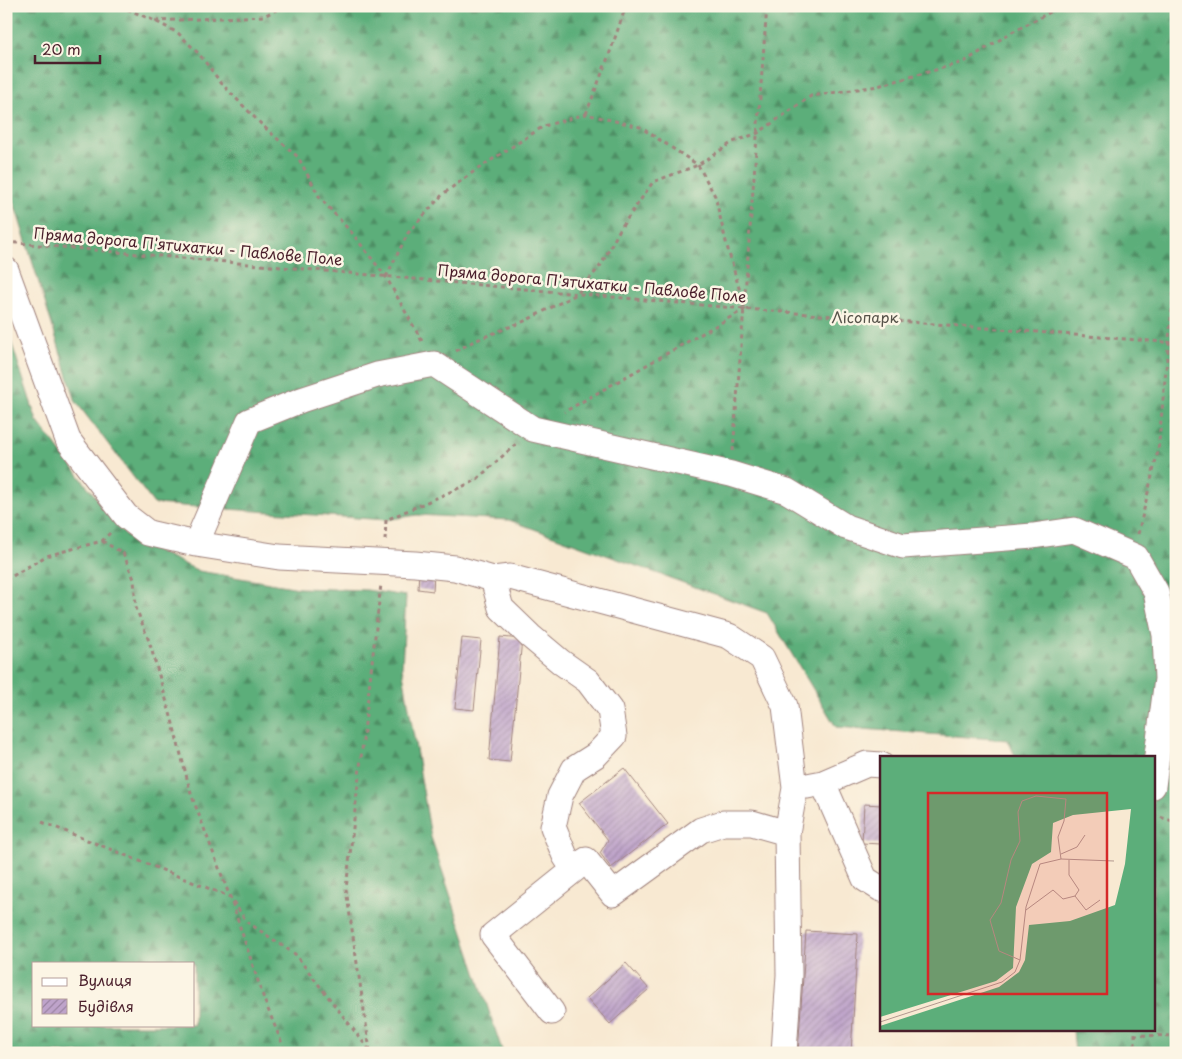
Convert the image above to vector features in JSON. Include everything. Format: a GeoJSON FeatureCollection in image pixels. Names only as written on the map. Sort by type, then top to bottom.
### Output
{"type":"FeatureCollection","features":[{"type":"Feature","properties":{"kind":"lane"},"geometry":{"type":"LineString","coordinates":[[6,270],[68,440],[126,516],[148,532],[196,544],[280,557],[384,562],[455,568],[493,579],[510,577],[729,636],[762,658],[785,706],[795,788],[786,833],[789,975],[784,1053]]}},
{"type":"Feature","properties":{"kind":"lane"},"geometry":{"type":"LineString","coordinates":[[196,544],[249,421],[301,400],[377,375],[434,364],[533,429],[731,474],[786,491],[846,527],[903,546],[1033,536],[1074,530],[1136,557],[1156,592],[1165,635],[1167,679],[1154,778]]}},
{"type":"Feature","properties":{"kind":"lane"},"geometry":{"type":"LineString","coordinates":[[493,579],[501,608],[530,636],[561,662],[588,681],[610,710],[614,736],[596,755],[574,769],[560,796],[553,827],[565,856],[574,870]]}},
{"type":"Feature","properties":{"kind":"lane"},"geometry":{"type":"LineString","coordinates":[[795,788],[823,783],[867,764],[880,765]]}},
{"type":"Feature","properties":{"kind":"lane"},"geometry":{"type":"LineString","coordinates":[[823,783],[865,879],[880,888]]}},
{"type":"Feature","properties":{"kind":"lane"},"geometry":{"type":"LineString","coordinates":[[552,1012],[493,935],[586,860],[613,894],[701,830],[723,823],[752,823],[786,833]]}},
{"type":"Feature","properties":{"kind":"path"},"geometry":{"type":"LineString","coordinates":[[120,6],[178,33],[199,54],[222,84],[263,126],[298,157],[320,198],[352,233],[386,277],[434,364],[474,341],[527,320],[577,294],[601,265],[620,229],[653,182],[698,165],[733,142],[758,134],[811,96],[878,86],[964,62],[1012,32],[1062,6]]}},
{"type":"Feature","properties":{"kind":"path"},"geometry":{"type":"LineString","coordinates":[[155,21],[264,16],[284,6]]}},
{"type":"Feature","properties":{"kind":"path"},"geometry":{"type":"LineString","coordinates":[[586,114],[626,6]]}},
{"type":"Feature","properties":{"kind":"path"},"geometry":{"type":"LineString","coordinates":[[731,474],[767,6]]}},
{"type":"Feature","properties":{"kind":"path"},"geometry":{"type":"LineString","coordinates":[[386,277],[408,233],[443,194],[544,126],[586,114],[640,127],[698,165],[715,196],[745,309]]}},
{"type":"Feature","properties":{"kind":"path"},"geometry":{"type":"LineString","coordinates":[[1174,126],[1176,130]]}},
{"type":"Feature","properties":{"kind":"path","name":"Пряма дорога П'ятихатки - Павлове Поле"},"geometry":{"type":"LineString","coordinates":[[6,242],[745,309],[1176,343]]}},
{"type":"Feature","properties":{"kind":"path"},"geometry":{"type":"LineString","coordinates":[[1136,557],[1138,534],[1158,451],[1176,267]]}},
{"type":"Feature","properties":{"kind":"path"},"geometry":{"type":"LineString","coordinates":[[371,1052],[346,889],[384,562],[386,520]]}},
{"type":"Feature","properties":{"kind":"path"},"geometry":{"type":"LineString","coordinates":[[6,580],[46,556],[102,541],[123,554],[134,578],[136,608],[149,641],[191,794],[230,897],[265,1002],[286,1053]]}},
{"type":"Feature","properties":{"kind":"path"},"geometry":{"type":"LineString","coordinates":[[1154,815],[1176,822]]}},
{"type":"Feature","properties":{"kind":"path"},"geometry":{"type":"LineString","coordinates":[[42,822],[230,897],[247,922],[295,954],[371,1052]]}},
{"type":"Feature","properties":{"kind":"path"},"geometry":{"type":"LineString","coordinates":[[1135,1032],[1135,1053]]}},
{"type":"Feature","properties":{"kind":"path"},"geometry":{"type":"LineString","coordinates":[[1134,1035],[1176,1036]]}},
{"type":"Feature","properties":{"kind":"green space","name":"Лісопарк"},"geometry":{"type":"Polygon","coordinates":[[[6,6],[1176,6],[1176,1053],[1075,1053],[1073,1032],[1154,1032],[1154,756],[1015,756],[1008,740],[836,727],[767,613],[509,520],[417,515],[386,520],[154,504],[76,402],[6,177],[6,6]]]}},
{"type":"Feature","properties":{"kind":"green space"},"geometry":{"type":"Polygon","coordinates":[[[6,326],[37,421],[126,536],[199,571],[299,588],[367,590],[406,596],[402,667],[431,837],[503,1053],[6,1053],[6,326]]]}},
{"type":"Feature","properties":{"kind":"building"},"geometry":{"type":"Polygon","coordinates":[[[419,571],[434,573],[433,591],[418,589],[419,571]]]}},
{"type":"Feature","properties":{"kind":"building"},"geometry":{"type":"Polygon","coordinates":[[[500,637],[522,639],[510,762],[489,760],[500,637]]]}},
{"type":"Feature","properties":{"kind":"building"},"geometry":{"type":"Polygon","coordinates":[[[462,638],[481,640],[474,710],[455,708],[462,638]]]}},
{"type":"Feature","properties":{"kind":"building"},"geometry":{"type":"Polygon","coordinates":[[[624,768],[668,824],[611,868],[600,853],[608,840],[579,803],[624,768]]]}},
{"type":"Feature","properties":{"kind":"building"},"geometry":{"type":"Polygon","coordinates":[[[864,804],[880,805],[880,844],[862,843],[864,804]]]}},
{"type":"Feature","properties":{"kind":"building"},"geometry":{"type":"Polygon","coordinates":[[[806,931],[858,934],[851,1053],[798,1053],[806,931]]]}},
{"type":"Feature","properties":{"kind":"building"},"geometry":{"type":"Polygon","coordinates":[[[626,963],[649,989],[610,1024],[587,998],[626,963]]]}}]}
